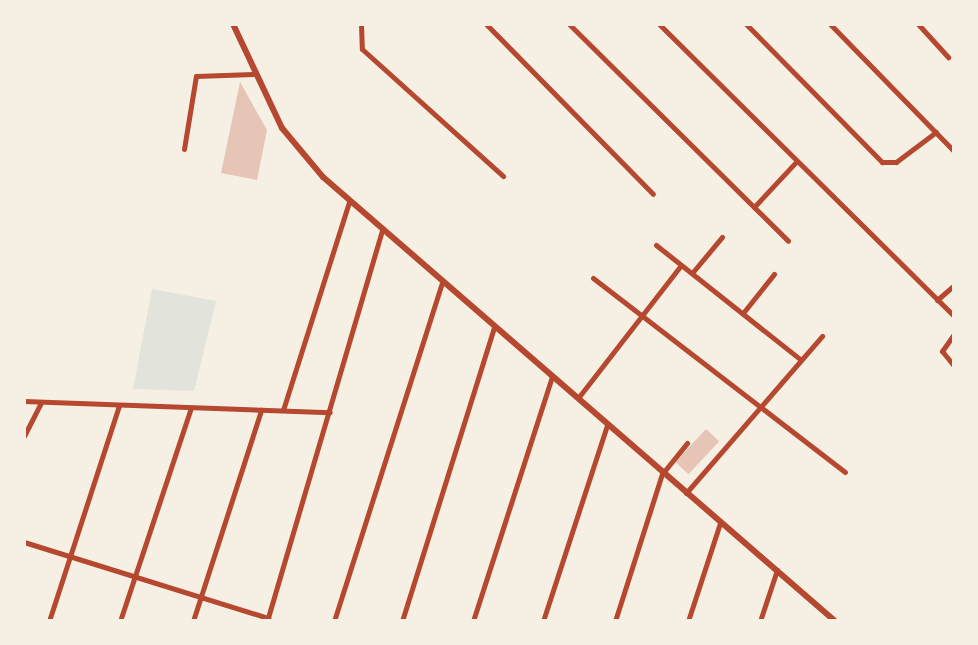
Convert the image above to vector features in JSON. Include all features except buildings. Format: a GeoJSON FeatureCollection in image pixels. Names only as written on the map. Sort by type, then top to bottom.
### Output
{"type":"FeatureCollection","features":[{"type":"Feature","properties":{"kind":"street"},"geometry":{"type":"LineString","coordinates":[[233,24],[253,74],[282,128],[349,202],[833,620]]}},
{"type":"Feature","properties":{"kind":"street"},"geometry":{"type":"LineString","coordinates":[[361,24],[362,49],[503,176]]}},
{"type":"Feature","properties":{"kind":"street"},"geometry":{"type":"LineString","coordinates":[[486,24],[653,194]]}},
{"type":"Feature","properties":{"kind":"street"},"geometry":{"type":"LineString","coordinates":[[569,24],[788,241]]}},
{"type":"Feature","properties":{"kind":"street"},"geometry":{"type":"LineString","coordinates":[[659,24],[954,316]]}},
{"type":"Feature","properties":{"kind":"street"},"geometry":{"type":"LineString","coordinates":[[746,24],[882,162],[896,162],[936,132]]}},
{"type":"Feature","properties":{"kind":"street"},"geometry":{"type":"LineString","coordinates":[[830,24],[954,151]]}},
{"type":"Feature","properties":{"kind":"street"},"geometry":{"type":"LineString","coordinates":[[918,24],[948,57]]}},
{"type":"Feature","properties":{"kind":"street"},"geometry":{"type":"LineString","coordinates":[[184,149],[196,76],[253,74]]}},
{"type":"Feature","properties":{"kind":"street"},"geometry":{"type":"LineString","coordinates":[[754,207],[796,162]]}},
{"type":"Feature","properties":{"kind":"street"},"geometry":{"type":"LineString","coordinates":[[283,410],[349,202]]}},
{"type":"Feature","properties":{"kind":"street"},"geometry":{"type":"LineString","coordinates":[[24,542],[268,619],[382,230]]}},
{"type":"Feature","properties":{"kind":"street"},"geometry":{"type":"LineString","coordinates":[[692,273],[722,237]]}},
{"type":"Feature","properties":{"kind":"street"},"geometry":{"type":"LineString","coordinates":[[656,245],[801,360]]}},
{"type":"Feature","properties":{"kind":"street"},"geometry":{"type":"LineString","coordinates":[[578,398],[681,265]]}},
{"type":"Feature","properties":{"kind":"street"},"geometry":{"type":"LineString","coordinates":[[743,313],[774,274]]}},
{"type":"Feature","properties":{"kind":"street"},"geometry":{"type":"LineString","coordinates":[[593,278],[845,472]]}},
{"type":"Feature","properties":{"kind":"street"},"geometry":{"type":"LineString","coordinates":[[334,621],[442,283]]}},
{"type":"Feature","properties":{"kind":"street"},"geometry":{"type":"LineString","coordinates":[[937,300],[954,285]]}},
{"type":"Feature","properties":{"kind":"street"},"geometry":{"type":"LineString","coordinates":[[402,621],[494,327]]}},
{"type":"Feature","properties":{"kind":"street"},"geometry":{"type":"LineString","coordinates":[[954,334],[942,351],[954,366]]}},
{"type":"Feature","properties":{"kind":"street"},"geometry":{"type":"LineString","coordinates":[[686,493],[822,336]]}},
{"type":"Feature","properties":{"kind":"street"},"geometry":{"type":"LineString","coordinates":[[473,621],[552,376]]}},
{"type":"Feature","properties":{"kind":"street"},"geometry":{"type":"LineString","coordinates":[[24,401],[330,412]]}},
{"type":"Feature","properties":{"kind":"street"},"geometry":{"type":"LineString","coordinates":[[24,436],[41,402]]}},
{"type":"Feature","properties":{"kind":"street"},"geometry":{"type":"LineString","coordinates":[[49,621],[119,406]]}},
{"type":"Feature","properties":{"kind":"street"},"geometry":{"type":"LineString","coordinates":[[120,621],[191,407]]}},
{"type":"Feature","properties":{"kind":"street"},"geometry":{"type":"LineString","coordinates":[[193,621],[261,410]]}},
{"type":"Feature","properties":{"kind":"street"},"geometry":{"type":"LineString","coordinates":[[543,621],[607,425]]}},
{"type":"Feature","properties":{"kind":"street"},"geometry":{"type":"LineString","coordinates":[[615,621],[662,474],[687,443]]}},
{"type":"Feature","properties":{"kind":"street"},"geometry":{"type":"LineString","coordinates":[[688,621],[720,523]]}},
{"type":"Feature","properties":{"kind":"street"},"geometry":{"type":"LineString","coordinates":[[760,621],[777,570]]}},
{"type":"Feature","properties":{"kind":"shaded area"},"geometry":{"type":"Polygon","coordinates":[[[152,289],[216,301],[194,391],[133,389],[152,289]]]}}]}
